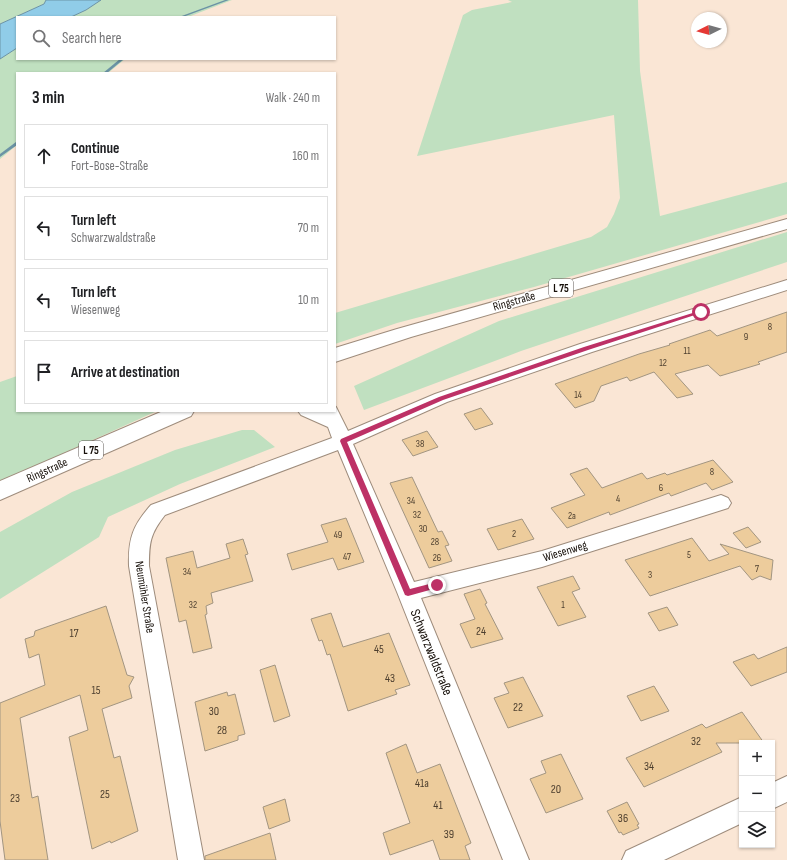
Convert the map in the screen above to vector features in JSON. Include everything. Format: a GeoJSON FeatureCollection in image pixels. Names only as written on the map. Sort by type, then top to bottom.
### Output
{"type":"FeatureCollection","features":[{"type":"Feature","properties":{"kind":"main road","name":"Ringstraße"},"geometry":{"type":"LineString","coordinates":[[336,355],[404,333],[787,224]]}},
{"type":"Feature","properties":{"kind":"main road","name":"Ringstraße"},"geometry":{"type":"LineString","coordinates":[[0,492],[51,468],[181,412]]}},
{"type":"Feature","properties":{"kind":"street","name":"Neumühler Straße"},"geometry":{"type":"LineString","coordinates":[[192,860],[139,566],[139,545],[144,526],[158,510],[336,425],[441,398],[586,348],[787,285]]}},
{"type":"Feature","properties":{"kind":"street"},"geometry":{"type":"LineString","coordinates":[[309,412],[336,425]]}},
{"type":"Feature","properties":{"kind":"street","name":"Schwarzwaldstraße"},"geometry":{"type":"LineString","coordinates":[[336,425],[408,592],[516,860]]}},
{"type":"Feature","properties":{"kind":"street","name":"Wiesenweg"},"geometry":{"type":"LineString","coordinates":[[408,592],[542,559],[721,503]]}},
{"type":"Feature","properties":{"kind":"street"},"geometry":{"type":"LineString","coordinates":[[775,795],[787,789]]}},
{"type":"Feature","properties":{"kind":"street"},"geometry":{"type":"LineString","coordinates":[[635,860],[739,811]]}},
{"type":"Feature","properties":{"kind":"green space"},"geometry":{"type":"Polygon","coordinates":[[[0,0],[46,0],[44,4],[0,24],[0,0]]]}},
{"type":"Feature","properties":{"kind":"green space"},"geometry":{"type":"Polygon","coordinates":[[[101,0],[232,0],[191,16],[73,16],[86,10],[101,0]]]}},
{"type":"Feature","properties":{"kind":"green space"},"geometry":{"type":"Polygon","coordinates":[[[508,0],[638,0],[640,71],[660,216],[787,182],[787,214],[534,287],[397,323],[336,344],[336,313],[591,237],[607,227],[614,214],[620,198],[614,115],[417,156],[463,15],[472,10],[512,2],[508,0]]]}},
{"type":"Feature","properties":{"kind":"green space"},"geometry":{"type":"Polygon","coordinates":[[[16,49],[16,60],[124,60],[109,72],[16,72],[16,146],[0,159],[0,59],[16,49]]]}},
{"type":"Feature","properties":{"kind":"green space"},"geometry":{"type":"Polygon","coordinates":[[[787,232],[787,262],[521,351],[364,410],[354,386],[499,321],[787,232]]]}},
{"type":"Feature","properties":{"kind":"green space"},"geometry":{"type":"Polygon","coordinates":[[[16,376],[16,412],[155,412],[0,482],[0,382],[16,376]]]}},
{"type":"Feature","properties":{"kind":"green space"},"geometry":{"type":"Polygon","coordinates":[[[242,430],[254,430],[275,447],[180,484],[108,517],[99,537],[0,599],[0,532],[72,492],[175,450],[242,430]]]}},
{"type":"Feature","properties":{"kind":"water"},"geometry":{"type":"Polygon","coordinates":[[[46,0],[101,0],[86,10],[73,16],[18,16],[44,4],[46,0]]]}},
{"type":"Feature","properties":{"kind":"water"},"geometry":{"type":"Polygon","coordinates":[[[16,17],[16,49],[0,59],[0,24],[16,17]]]}},
{"type":"Feature","properties":{"kind":"building"},"geometry":{"type":"Polygon","coordinates":[[[787,312],[787,352],[758,362],[760,364],[720,376],[708,365],[675,374],[693,394],[677,398],[654,372],[630,381],[627,377],[601,386],[594,401],[575,408],[555,384],[710,330],[717,336],[787,312]]]}},
{"type":"Feature","properties":{"kind":"building"},"geometry":{"type":"Polygon","coordinates":[[[481,408],[493,424],[475,430],[464,414],[481,408]]]}},
{"type":"Feature","properties":{"kind":"building"},"geometry":{"type":"Polygon","coordinates":[[[427,431],[438,447],[413,456],[402,440],[427,431]]]}},
{"type":"Feature","properties":{"kind":"building"},"geometry":{"type":"Polygon","coordinates":[[[713,460],[733,482],[712,490],[706,483],[671,496],[669,493],[610,515],[609,512],[567,528],[551,508],[585,495],[570,474],[587,468],[602,488],[642,473],[647,479],[665,473],[667,475],[713,460]]]}},
{"type":"Feature","properties":{"kind":"building"},"geometry":{"type":"Polygon","coordinates":[[[412,477],[438,532],[442,531],[449,545],[445,546],[452,561],[429,568],[390,483],[412,477]]]}},
{"type":"Feature","properties":{"kind":"building"},"geometry":{"type":"Polygon","coordinates":[[[346,518],[364,562],[338,570],[333,558],[292,570],[287,554],[328,542],[321,525],[346,518]]]}},
{"type":"Feature","properties":{"kind":"building"},"geometry":{"type":"Polygon","coordinates":[[[522,519],[534,539],[498,550],[487,529],[522,519]]]}},
{"type":"Feature","properties":{"kind":"building"},"geometry":{"type":"Polygon","coordinates":[[[748,527],[761,542],[746,548],[733,533],[748,527]]]}},
{"type":"Feature","properties":{"kind":"building"},"geometry":{"type":"Polygon","coordinates":[[[692,538],[709,561],[729,554],[720,544],[773,560],[771,580],[760,576],[752,580],[740,566],[650,596],[625,560],[692,538]]]}},
{"type":"Feature","properties":{"kind":"building"},"geometry":{"type":"Polygon","coordinates":[[[243,539],[248,554],[245,555],[253,581],[211,593],[213,603],[206,606],[207,614],[205,615],[212,648],[193,653],[186,620],[179,622],[166,558],[193,551],[197,568],[230,558],[226,544],[243,539]]]}},
{"type":"Feature","properties":{"kind":"building"},"geometry":{"type":"Polygon","coordinates":[[[573,576],[580,589],[572,592],[586,617],[558,626],[537,587],[573,576]]]}},
{"type":"Feature","properties":{"kind":"building"},"geometry":{"type":"Polygon","coordinates":[[[480,589],[487,603],[485,604],[503,639],[471,648],[460,624],[475,619],[464,594],[480,589]]]}},
{"type":"Feature","properties":{"kind":"building"},"geometry":{"type":"Polygon","coordinates":[[[106,606],[127,675],[134,677],[129,686],[132,698],[102,709],[114,758],[120,756],[138,831],[111,843],[110,841],[92,849],[69,737],[88,730],[80,695],[20,718],[32,798],[38,796],[48,860],[5,860],[0,821],[0,703],[45,685],[39,654],[29,658],[25,639],[34,636],[35,631],[106,606]]]}},
{"type":"Feature","properties":{"kind":"building"},"geometry":{"type":"Polygon","coordinates":[[[667,607],[678,625],[659,631],[648,613],[667,607]]]}},
{"type":"Feature","properties":{"kind":"building"},"geometry":{"type":"Polygon","coordinates":[[[331,613],[343,647],[389,633],[410,685],[395,690],[397,694],[348,711],[330,654],[327,655],[322,640],[319,641],[311,619],[331,613]]]}},
{"type":"Feature","properties":{"kind":"building"},"geometry":{"type":"Polygon","coordinates":[[[787,647],[787,672],[751,686],[733,662],[754,654],[758,659],[787,647]]]}},
{"type":"Feature","properties":{"kind":"building"},"geometry":{"type":"Polygon","coordinates":[[[275,665],[290,716],[274,722],[260,670],[275,665]]]}},
{"type":"Feature","properties":{"kind":"building"},"geometry":{"type":"Polygon","coordinates":[[[523,677],[543,716],[508,728],[494,698],[509,693],[504,683],[523,677]]]}},
{"type":"Feature","properties":{"kind":"building"},"geometry":{"type":"Polygon","coordinates":[[[654,686],[669,711],[641,721],[627,696],[654,686]]]}},
{"type":"Feature","properties":{"kind":"building"},"geometry":{"type":"Polygon","coordinates":[[[227,692],[228,696],[235,694],[245,734],[238,736],[238,740],[205,751],[195,702],[227,692]]]}},
{"type":"Feature","properties":{"kind":"building"},"geometry":{"type":"Polygon","coordinates":[[[742,712],[762,740],[739,740],[739,743],[716,743],[722,752],[644,787],[626,758],[702,724],[706,728],[742,712]]]}},
{"type":"Feature","properties":{"kind":"building"},"geometry":{"type":"Polygon","coordinates":[[[406,744],[417,773],[440,764],[471,843],[465,846],[470,860],[440,860],[433,840],[390,855],[383,833],[410,823],[386,753],[406,744]]]}},
{"type":"Feature","properties":{"kind":"building"},"geometry":{"type":"Polygon","coordinates":[[[561,754],[583,799],[546,813],[530,779],[546,773],[541,761],[561,754]]]}},
{"type":"Feature","properties":{"kind":"building"},"geometry":{"type":"Polygon","coordinates":[[[285,799],[290,821],[269,829],[263,807],[285,799]]]}},
{"type":"Feature","properties":{"kind":"building"},"geometry":{"type":"Polygon","coordinates":[[[627,802],[639,824],[637,825],[639,828],[623,835],[621,832],[619,833],[607,811],[627,802]]]}},
{"type":"Feature","properties":{"kind":"building"},"geometry":{"type":"Polygon","coordinates":[[[270,833],[276,860],[205,860],[205,856],[270,833]]]}},
{"type":"Feature","properties":{"kind":"waterway"},"geometry":{"type":"LineString","coordinates":[[183,16],[228,0]]}},
{"type":"Feature","properties":{"kind":"waterway"},"geometry":{"type":"LineString","coordinates":[[106,72],[121,60]]}},
{"type":"Feature","properties":{"kind":"waterway"},"geometry":{"type":"LineString","coordinates":[[0,156],[16,144]]}},
{"type":"Feature","properties":{"kind":"route"},"geometry":{"type":"LineString","coordinates":[[437,585],[408,592],[343,441],[441,398],[586,348],[701,312]]}}]}
